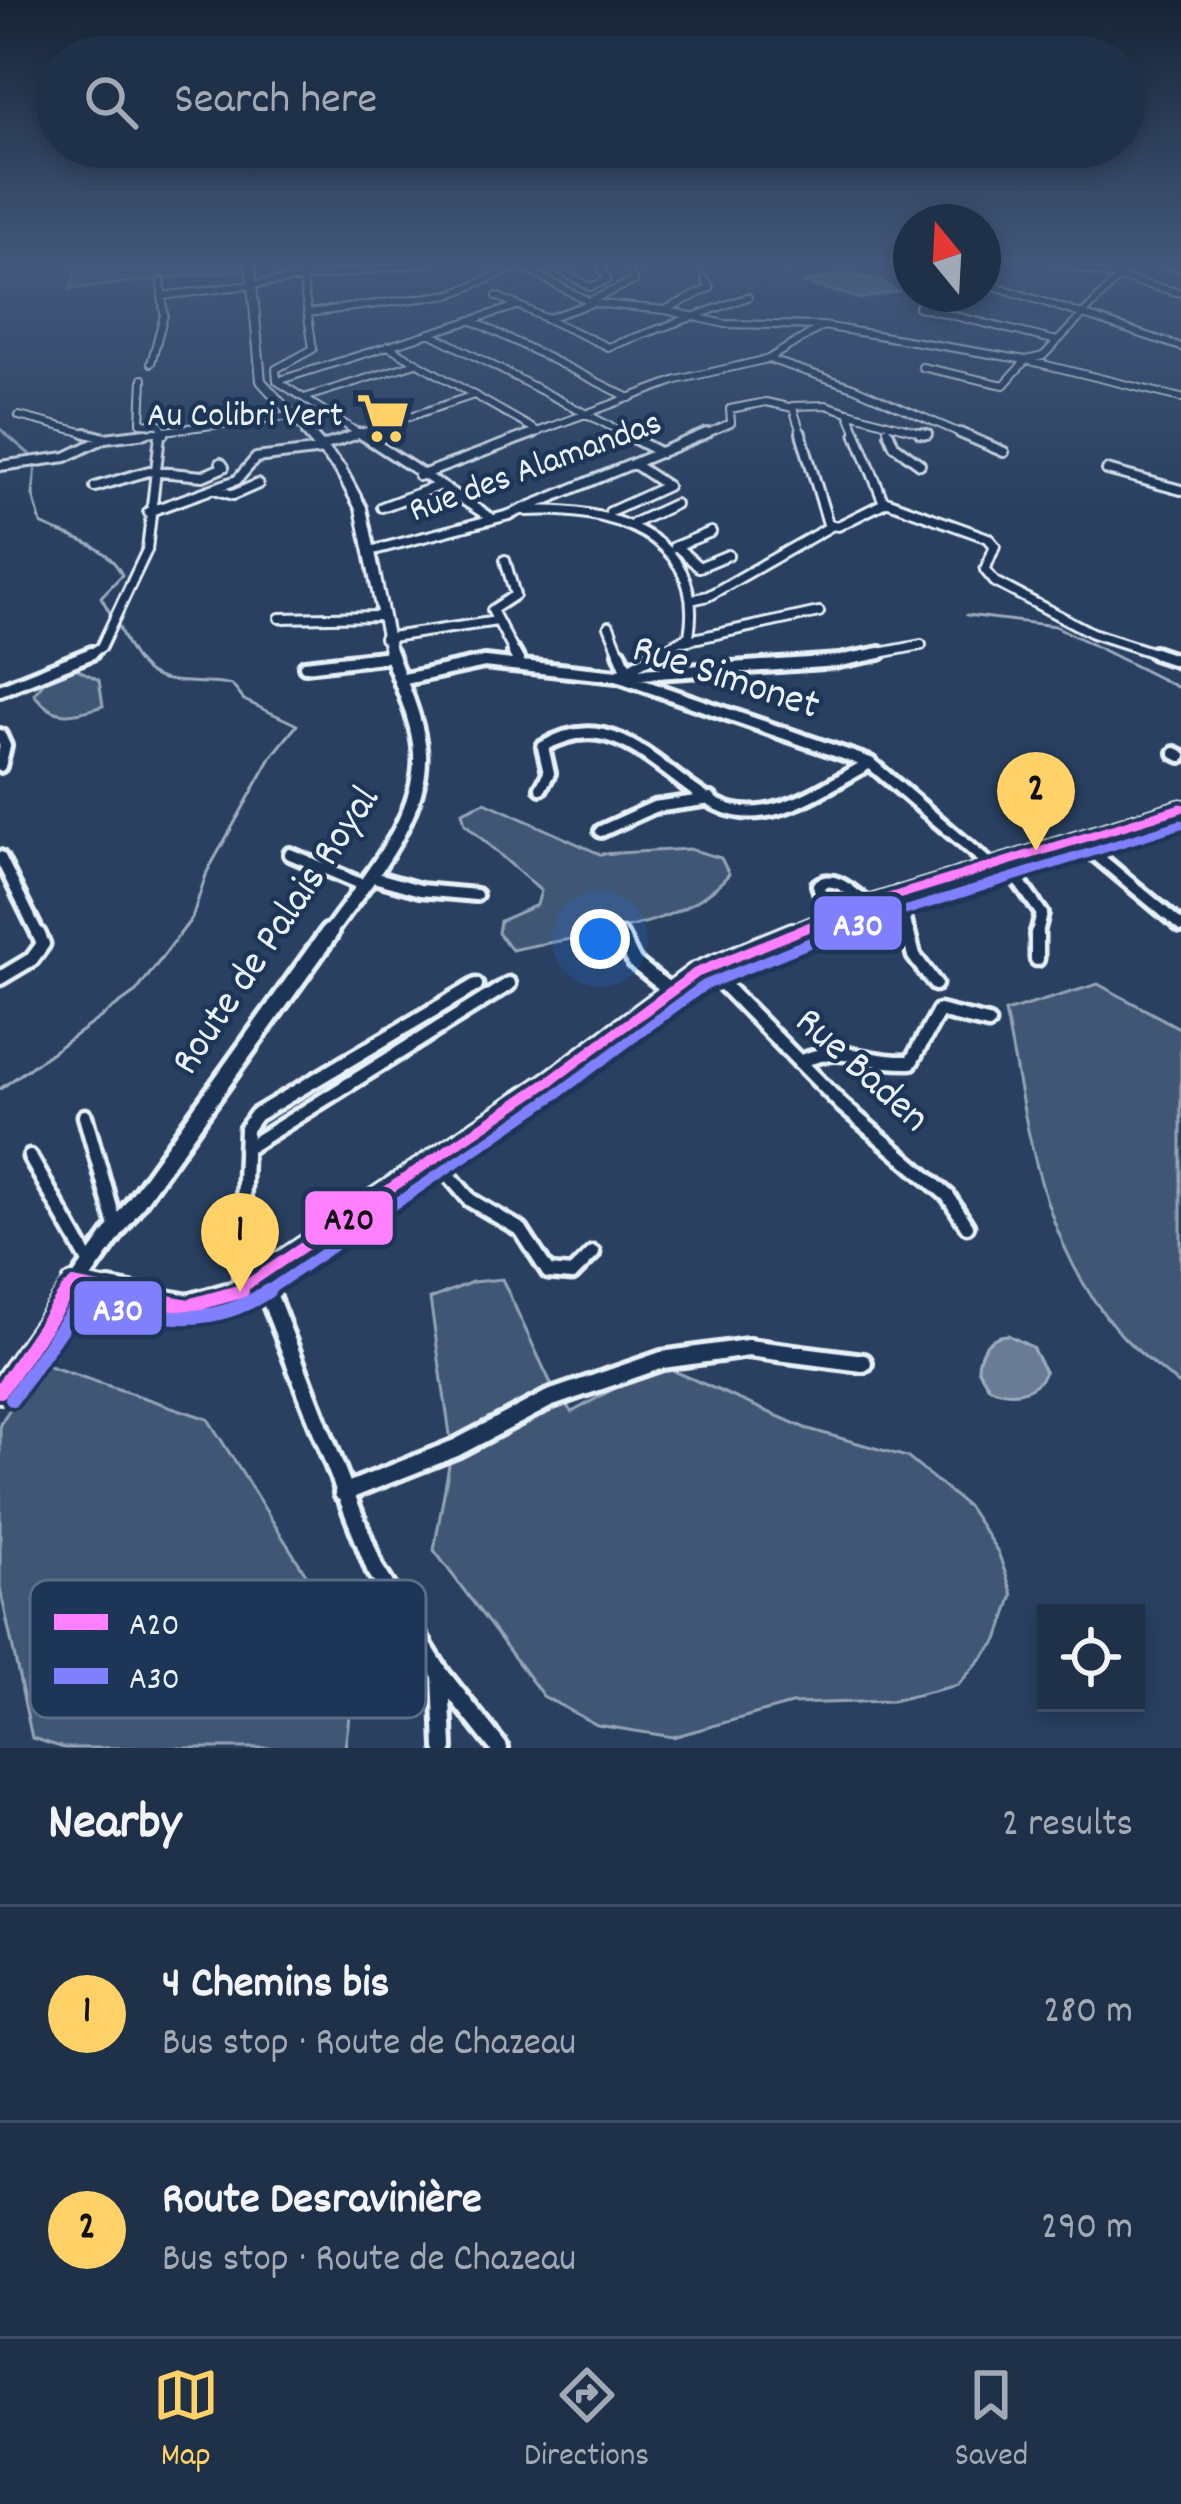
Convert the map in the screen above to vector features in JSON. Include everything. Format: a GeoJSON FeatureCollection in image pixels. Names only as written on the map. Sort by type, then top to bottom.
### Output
{"type":"FeatureCollection","features":[{"type":"Feature","properties":{"kind":"main road","name":"Route de Palais Royal"},"geometry":{"type":"LineString","coordinates":[[1,1387],[366,880],[396,836],[414,794],[420,755],[384,638],[354,488],[258,373],[256,344]]}},
{"type":"Feature","properties":{"kind":"main road"},"geometry":{"type":"LineString","coordinates":[[73,1284],[188,1306],[240,1292],[597,1048],[668,989],[706,968],[898,894],[1178,813]]}},
{"type":"Feature","properties":{"kind":"street"},"geometry":{"type":"LineString","coordinates":[[151,364],[156,344]]}},
{"type":"Feature","properties":{"kind":"street"},"geometry":{"type":"LineString","coordinates":[[313,344],[314,350],[274,370],[278,381],[490,518],[541,510],[607,513],[634,523],[699,567],[728,554]]}},
{"type":"Feature","properties":{"kind":"street"},"geometry":{"type":"LineString","coordinates":[[278,381],[395,344]]}},
{"type":"Feature","properties":{"kind":"street"},"geometry":{"type":"LineString","coordinates":[[452,344],[661,453]]}},
{"type":"Feature","properties":{"kind":"street"},"geometry":{"type":"LineString","coordinates":[[519,344],[630,398]]}},
{"type":"Feature","properties":{"kind":"street"},"geometry":{"type":"LineString","coordinates":[[419,476],[677,380],[768,359],[794,344]]}},
{"type":"Feature","properties":{"kind":"street"},"geometry":{"type":"LineString","coordinates":[[931,344],[1026,359],[1181,398]]}},
{"type":"Feature","properties":{"kind":"street"},"geometry":{"type":"LineString","coordinates":[[922,368],[1004,385],[1026,359],[1042,356],[1054,344]]}},
{"type":"Feature","properties":{"kind":"street"},"geometry":{"type":"LineString","coordinates":[[388,346],[539,432]]}},
{"type":"Feature","properties":{"kind":"street"},"geometry":{"type":"LineString","coordinates":[[768,359],[853,388],[1004,452]]}},
{"type":"Feature","properties":{"kind":"street"},"geometry":{"type":"LineString","coordinates":[[304,398],[416,363]]}},
{"type":"Feature","properties":{"kind":"street"},"geometry":{"type":"LineString","coordinates":[[0,690],[96,652],[147,550],[148,512],[162,434],[160,424],[141,423],[143,380]]}},
{"type":"Feature","properties":{"kind":"street"},"geometry":{"type":"LineString","coordinates":[[148,512],[240,478],[245,465],[256,458],[322,448],[473,394]]}},
{"type":"Feature","properties":{"kind":"street"},"geometry":{"type":"LineString","coordinates":[[829,524],[791,406],[826,405],[865,414],[887,429],[927,434]]}},
{"type":"Feature","properties":{"kind":"street","name":"Rue des Alamandas"},"geometry":{"type":"LineString","coordinates":[[370,551],[420,544],[634,464],[731,423],[728,411],[736,406],[791,406]]}},
{"type":"Feature","properties":{"kind":"street"},"geometry":{"type":"LineString","coordinates":[[848,412],[886,501]]}},
{"type":"Feature","properties":{"kind":"street"},"geometry":{"type":"LineString","coordinates":[[19,416],[105,438],[291,416]]}},
{"type":"Feature","properties":{"kind":"street"},"geometry":{"type":"LineString","coordinates":[[887,429],[895,445],[920,464]]}},
{"type":"Feature","properties":{"kind":"street"},"geometry":{"type":"LineString","coordinates":[[0,466],[66,457],[105,438]]}},
{"type":"Feature","properties":{"kind":"street"},"geometry":{"type":"LineString","coordinates":[[95,487],[156,468],[184,468],[200,476],[224,467],[220,463]]}},
{"type":"Feature","properties":{"kind":"street"},"geometry":{"type":"LineString","coordinates":[[607,513],[667,486],[634,464]]}},
{"type":"Feature","properties":{"kind":"street"},"geometry":{"type":"LineString","coordinates":[[1107,470],[1181,490]]}},
{"type":"Feature","properties":{"kind":"street"},"geometry":{"type":"LineString","coordinates":[[215,489],[233,495],[258,484]]}},
{"type":"Feature","properties":{"kind":"street"},"geometry":{"type":"LineString","coordinates":[[382,507],[438,486]]}},
{"type":"Feature","properties":{"kind":"street"},"geometry":{"type":"LineString","coordinates":[[691,600],[708,596],[829,524],[886,501],[988,538],[995,546],[985,570],[995,583],[1092,633],[1181,662]]}},
{"type":"Feature","properties":{"kind":"street"},"geometry":{"type":"LineString","coordinates":[[634,523],[675,504]]}},
{"type":"Feature","properties":{"kind":"street"},"geometry":{"type":"LineString","coordinates":[[670,548],[711,532]]}},
{"type":"Feature","properties":{"kind":"street"},"geometry":{"type":"LineString","coordinates":[[670,548],[691,600],[692,628],[681,642]]}},
{"type":"Feature","properties":{"kind":"street"},"geometry":{"type":"LineString","coordinates":[[505,560],[515,595],[493,607],[520,664]]}},
{"type":"Feature","properties":{"kind":"street"},"geometry":{"type":"LineString","coordinates":[[622,673],[681,642],[819,612]]}},
{"type":"Feature","properties":{"kind":"street"},"geometry":{"type":"LineString","coordinates":[[280,618],[379,616]]}},
{"type":"Feature","properties":{"kind":"street"},"geometry":{"type":"LineString","coordinates":[[384,638],[496,621]]}},
{"type":"Feature","properties":{"kind":"street"},"geometry":{"type":"LineString","coordinates":[[609,626],[622,673]]}},
{"type":"Feature","properties":{"kind":"street"},"geometry":{"type":"LineString","coordinates":[[622,673],[838,661],[921,645]]}},
{"type":"Feature","properties":{"kind":"street"},"geometry":{"type":"LineString","coordinates":[[305,666],[391,656]]}},
{"type":"Feature","properties":{"kind":"street","name":"Rue Simonet"},"geometry":{"type":"LineString","coordinates":[[400,680],[460,664],[622,673],[870,764],[894,778],[955,841],[998,864],[1042,914],[1037,959]]}},
{"type":"Feature","properties":{"kind":"street"},"geometry":{"type":"LineString","coordinates":[[0,735],[5,746],[0,766]]}},
{"type":"Feature","properties":{"kind":"street"},"geometry":{"type":"LineString","coordinates":[[541,788],[549,773],[543,747],[548,742],[592,738],[657,758],[726,809],[755,812],[870,764]]}},
{"type":"Feature","properties":{"kind":"street"},"geometry":{"type":"LineString","coordinates":[[601,831],[654,807],[711,799]]}},
{"type":"Feature","properties":{"kind":"street"},"geometry":{"type":"LineString","coordinates":[[1079,842],[1181,926]]}},
{"type":"Feature","properties":{"kind":"street"},"geometry":{"type":"LineString","coordinates":[[290,854],[366,880],[476,895]]}},
{"type":"Feature","properties":{"kind":"street"},"geometry":{"type":"LineString","coordinates":[[0,856],[43,944],[32,959],[0,978]]}},
{"type":"Feature","properties":{"kind":"street"},"geometry":{"type":"LineString","coordinates":[[829,918],[818,885],[824,880],[833,880],[868,904]]}},
{"type":"Feature","properties":{"kind":"street"},"geometry":{"type":"LineString","coordinates":[[898,894],[914,956],[935,984]]}},
{"type":"Feature","properties":{"kind":"street"},"geometry":{"type":"LineString","coordinates":[[621,936],[634,962],[668,989]]}},
{"type":"Feature","properties":{"kind":"street","name":"Rue Baden"},"geometry":{"type":"LineString","coordinates":[[706,968],[799,1063],[948,1196],[967,1226]]}},
{"type":"Feature","properties":{"kind":"street"},"geometry":{"type":"LineString","coordinates":[[245,1149],[509,984]]}},
{"type":"Feature","properties":{"kind":"street"},"geometry":{"type":"LineString","coordinates":[[240,1292],[246,1129],[277,1099],[476,985]]}},
{"type":"Feature","properties":{"kind":"street"},"geometry":{"type":"LineString","coordinates":[[799,1063],[830,1049],[882,1063],[910,1062],[943,1010],[988,1023]]}},
{"type":"Feature","properties":{"kind":"street"},"geometry":{"type":"LineString","coordinates":[[85,1116],[116,1226]]}},
{"type":"Feature","properties":{"kind":"street"},"geometry":{"type":"LineString","coordinates":[[30,1157],[89,1262]]}},
{"type":"Feature","properties":{"kind":"street"},"geometry":{"type":"LineString","coordinates":[[436,1160],[470,1200],[521,1230],[548,1272],[572,1274],[593,1253]]}},
{"type":"Feature","properties":{"kind":"street"},"geometry":{"type":"LineString","coordinates":[[262,1277],[343,1493],[382,1580]]}},
{"type":"Feature","properties":{"kind":"street"},"geometry":{"type":"LineString","coordinates":[[343,1493],[456,1448],[549,1400],[662,1360],[748,1348],[863,1363]]}},
{"type":"Feature","properties":{"kind":"street"},"geometry":{"type":"LineString","coordinates":[[426,1652],[499,1748]]}},
{"type":"Feature","properties":{"kind":"street"},"geometry":{"type":"LineString","coordinates":[[440,1675],[445,1748]]}},
{"type":"Feature","properties":{"kind":"shaded area"},"geometry":{"type":"Polygon","coordinates":[[[71,666],[99,680],[103,706],[65,714],[49,709],[34,694],[50,675],[71,666]]]}},
{"type":"Feature","properties":{"kind":"shaded area"},"geometry":{"type":"Polygon","coordinates":[[[485,802],[600,854],[689,849],[721,858],[729,874],[709,893],[658,919],[512,950],[498,933],[500,921],[537,905],[541,891],[465,824],[462,812],[485,802]]]}},
{"type":"Feature","properties":{"kind":"shaded area"},"geometry":{"type":"Polygon","coordinates":[[[1098,984],[1181,1029],[1181,1386],[1118,1331],[1071,1260],[1040,1180],[1021,1096],[1005,1012],[1098,984]]]}},
{"type":"Feature","properties":{"kind":"shaded area"},"geometry":{"type":"Polygon","coordinates":[[[502,1279],[553,1388],[572,1412],[658,1364],[805,1428],[907,1457],[968,1507],[998,1552],[1013,1595],[998,1640],[958,1685],[892,1701],[791,1704],[673,1737],[597,1725],[543,1696],[434,1550],[452,1448],[430,1299],[472,1282],[502,1279]]]}},
{"type":"Feature","properties":{"kind":"shaded area"},"geometry":{"type":"Polygon","coordinates":[[[1008,1335],[1032,1347],[1045,1372],[1021,1392],[989,1387],[978,1369],[986,1345],[1008,1335]]]}},
{"type":"Feature","properties":{"kind":"shaded area"},"geometry":{"type":"Polygon","coordinates":[[[40,1363],[208,1419],[310,1580],[30,1580],[30,1718],[349,1718],[345,1748],[64,1748],[32,1738],[0,1588],[0,1424],[40,1363]]]}},
{"type":"Feature","properties":{"kind":"waterway"},"geometry":{"type":"LineString","coordinates":[[0,429],[35,459]]}},
{"type":"Feature","properties":{"kind":"waterway"},"geometry":{"type":"LineString","coordinates":[[36,465],[33,495],[41,524],[98,549],[122,575],[101,597],[110,613]]}},
{"type":"Feature","properties":{"kind":"waterway"},"geometry":{"type":"LineString","coordinates":[[967,615],[1055,626],[1181,689]]}},
{"type":"Feature","properties":{"kind":"waterway"},"geometry":{"type":"LineString","coordinates":[[0,1089],[136,992],[192,918],[207,872],[272,756],[297,725],[244,700],[232,685],[174,681],[147,672],[126,644],[116,619]]}},
{"type":"Feature","properties":{"kind":"transit line","name":"A20"},"geometry":{"type":"LineString","coordinates":[[0,1391],[73,1284],[188,1306],[240,1292],[553,1079],[696,973],[856,908],[1181,808]]}},
{"type":"Feature","properties":{"kind":"transit line","name":"A30"},"geometry":{"type":"LineString","coordinates":[[12,1399],[80,1301],[188,1321],[247,1305],[561,1091],[703,986],[861,922],[1181,824]]}},
{"type":"Feature","properties":{"kind":"place","name":"Au Colibri Vert"},"geometry":{"type":"Point","coordinates":[383,418]}},
{"type":"Feature","properties":{"kind":"place","name":"Route Desravinière"},"geometry":{"type":"Point","coordinates":[1036,851]}},
{"type":"Feature","properties":{"kind":"place","name":"4 Chemins bis"},"geometry":{"type":"Point","coordinates":[240,1292]}}]}
